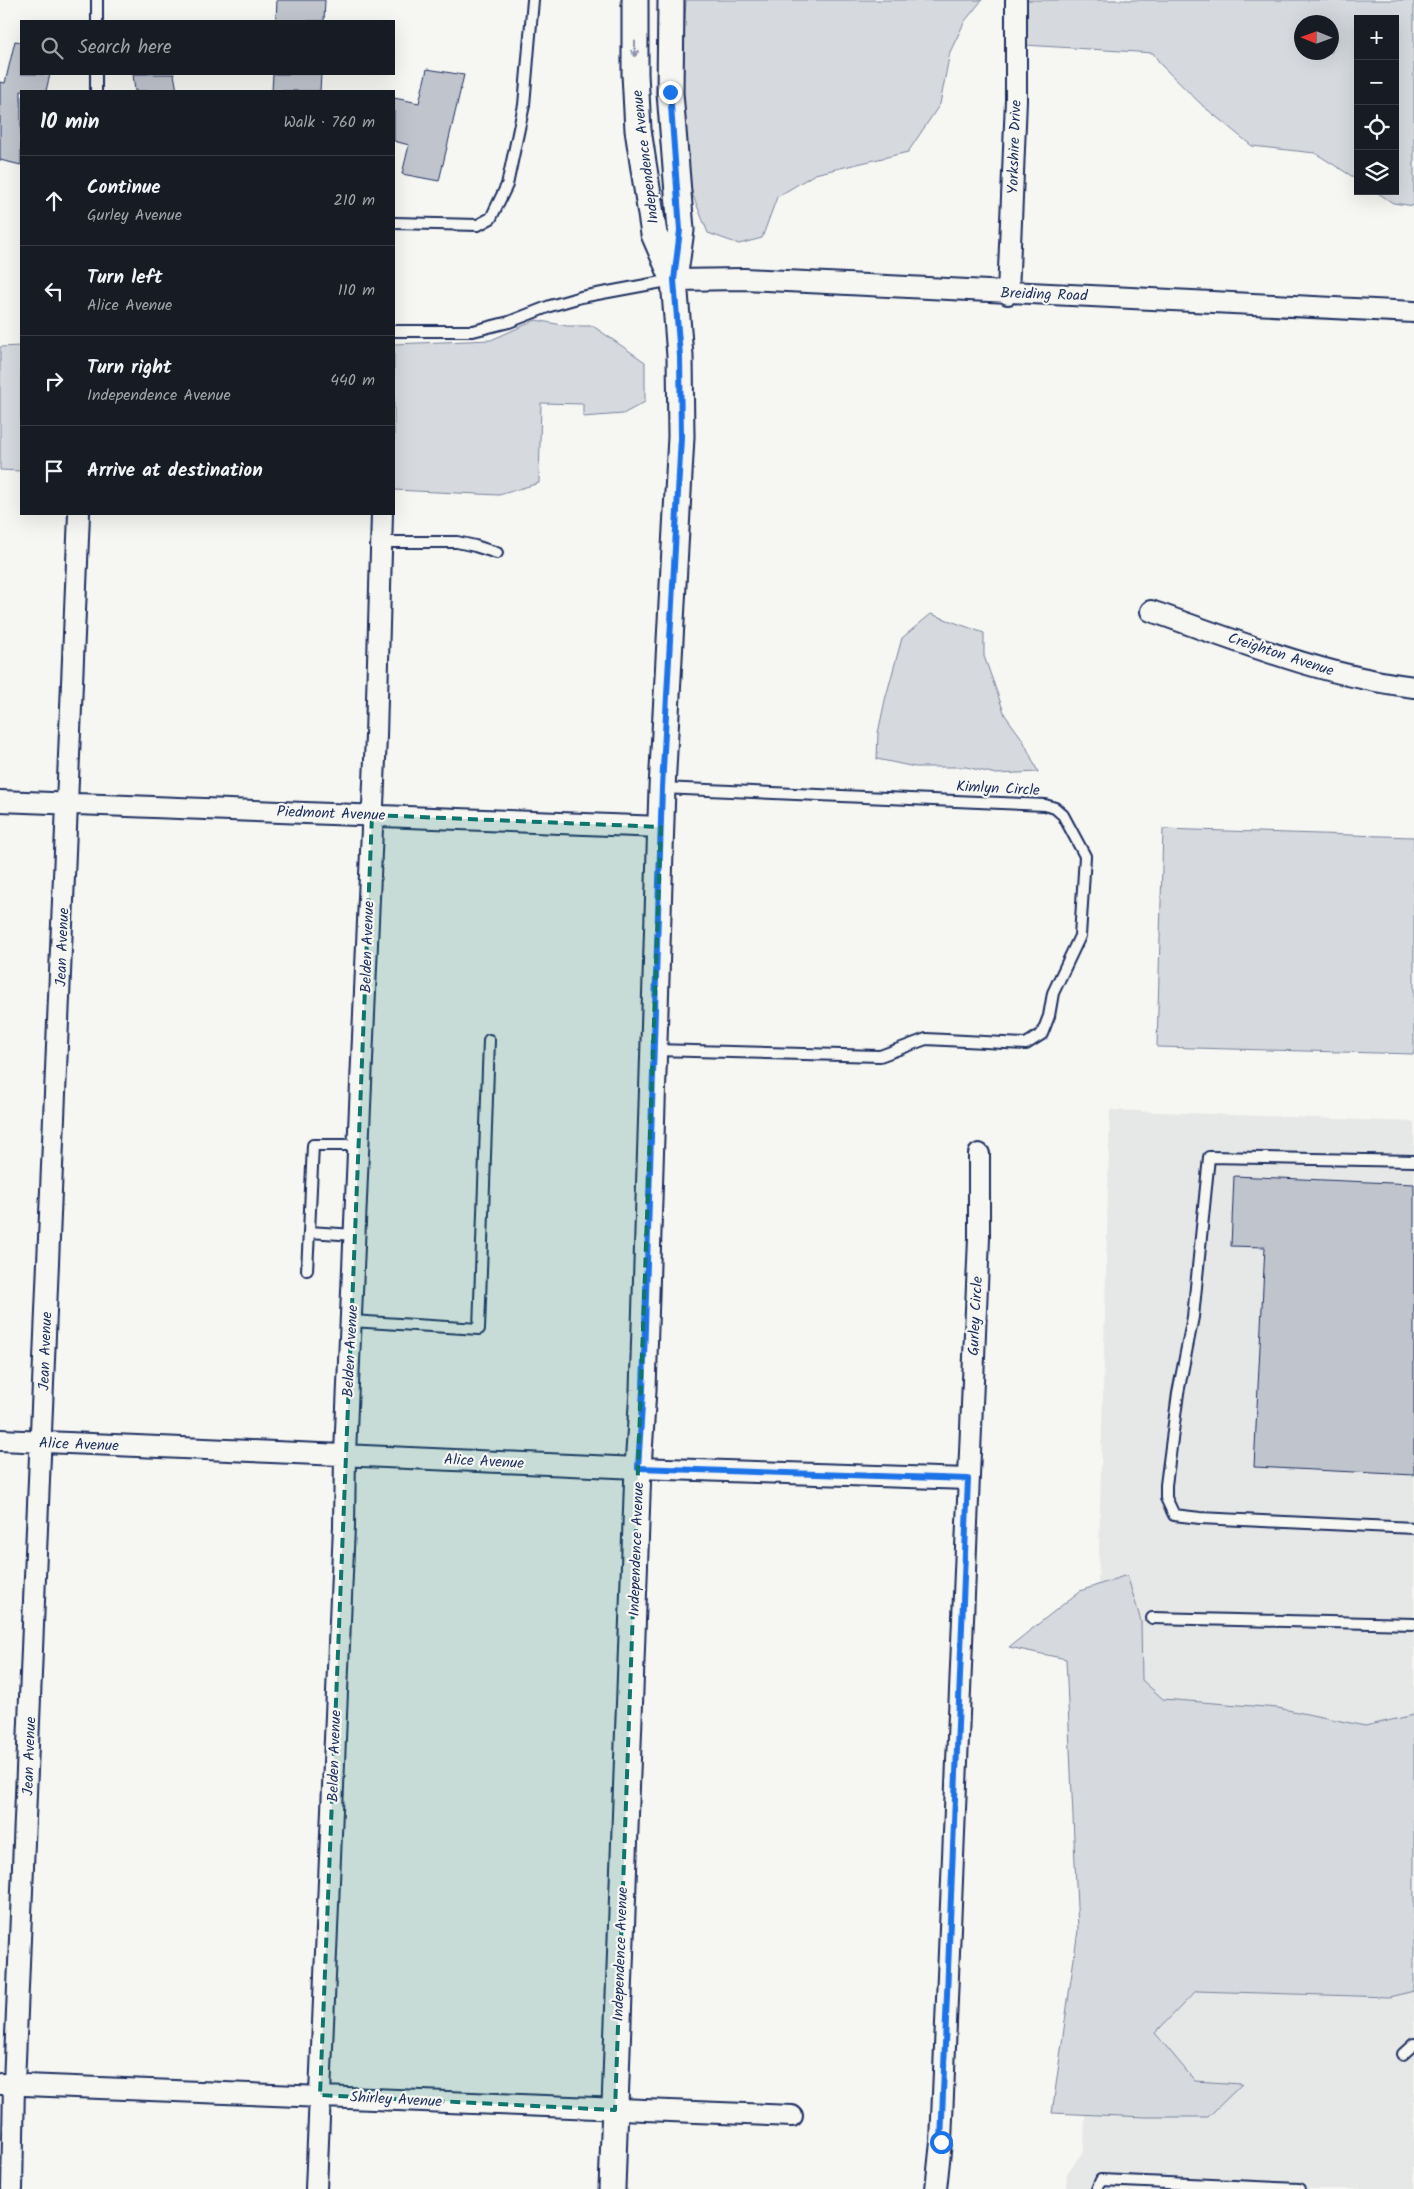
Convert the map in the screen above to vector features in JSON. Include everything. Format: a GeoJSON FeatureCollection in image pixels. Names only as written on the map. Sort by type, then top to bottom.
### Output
{"type":"FeatureCollection","features":[{"type":"Feature","properties":{"kind":"street","name":"Independence Avenue"},"geometry":{"type":"LineString","coordinates":[[635,0],[635,74],[638,130],[654,234],[674,280]]}},
{"type":"Feature","properties":{"kind":"street","name":"Independence Avenue"},"geometry":{"type":"LineString","coordinates":[[612,2189],[638,1468],[643,1390],[662,788],[681,437],[680,356],[674,280],[680,230],[670,92],[672,0]]}},
{"type":"Feature","properties":{"kind":"street","name":"Yorkshire Drive"},"geometry":{"type":"LineString","coordinates":[[1008,294],[1016,100],[1016,0]]}},
{"type":"Feature","properties":{"kind":"street","name":"Breiding Road"},"geometry":{"type":"LineString","coordinates":[[674,280],[754,280],[1008,294],[1414,312]]}},
{"type":"Feature","properties":{"kind":"street","name":"Jean Avenue"},"geometry":{"type":"LineString","coordinates":[[12,2189],[7,2084],[42,1442],[79,515]]}},
{"type":"Feature","properties":{"kind":"street","name":"Belden Avenue"},"geometry":{"type":"LineString","coordinates":[[316,2189],[344,1536],[345,1454],[372,814],[382,515]]}},
{"type":"Feature","properties":{"kind":"street","name":"Creighton Avenue"},"geometry":{"type":"LineString","coordinates":[[1151,611],[1331,672],[1379,683],[1414,687]]}},
{"type":"Feature","properties":{"kind":"street","name":"Piedmont Avenue"},"geometry":{"type":"LineString","coordinates":[[0,801],[372,814],[661,827]]}},
{"type":"Feature","properties":{"kind":"street","name":"Gurley Circle"},"geometry":{"type":"LineString","coordinates":[[936,2189],[941,2142],[979,1238],[980,1154]]}},
{"type":"Feature","properties":{"kind":"street","name":"Alice Avenue"},"geometry":{"type":"LineString","coordinates":[[0,1440],[638,1468],[968,1479]]}},
{"type":"Feature","properties":{"kind":"street","name":"Shirley Avenue"},"geometry":{"type":"LineString","coordinates":[[7,2084],[792,2116]]}},
{"type":"Feature","properties":{"kind":"lane"},"geometry":{"type":"LineString","coordinates":[[97,0],[97,20]]}},
{"type":"Feature","properties":{"kind":"lane"},"geometry":{"type":"LineString","coordinates":[[395,223],[478,225],[491,218],[507,185],[524,105],[534,0]]}},
{"type":"Feature","properties":{"kind":"lane"},"geometry":{"type":"LineString","coordinates":[[96,75],[96,90]]}},
{"type":"Feature","properties":{"kind":"lane"},"geometry":{"type":"LineString","coordinates":[[395,331],[473,331],[509,322],[550,306],[581,297],[674,280]]}},
{"type":"Feature","properties":{"kind":"lane"},"geometry":{"type":"LineString","coordinates":[[382,542],[457,542],[497,553]]}},
{"type":"Feature","properties":{"kind":"lane","name":"Kimlyn Circle"},"geometry":{"type":"LineString","coordinates":[[655,1050],[880,1056],[926,1039],[1026,1044],[1042,1034],[1049,1016],[1052,993],[1080,936],[1085,856],[1063,815],[1055,808],[1045,805],[662,788]]}},
{"type":"Feature","properties":{"kind":"lane"},"geometry":{"type":"LineString","coordinates":[[351,1321],[478,1329],[489,1040]]}},
{"type":"Feature","properties":{"kind":"lane"},"geometry":{"type":"LineString","coordinates":[[308,1270],[314,1144],[358,1145]]}},
{"type":"Feature","properties":{"kind":"lane"},"geometry":{"type":"LineString","coordinates":[[1414,1161],[1209,1157],[1193,1317],[1178,1393],[1166,1485],[1166,1498],[1174,1515],[1200,1518],[1414,1528]]}},
{"type":"Feature","properties":{"kind":"lane"},"geometry":{"type":"LineString","coordinates":[[309,1232],[355,1235]]}},
{"type":"Feature","properties":{"kind":"lane"},"geometry":{"type":"LineString","coordinates":[[1152,1618],[1414,1624]]}},
{"type":"Feature","properties":{"kind":"lane"},"geometry":{"type":"LineString","coordinates":[[1403,2054],[1414,2044]]}},
{"type":"Feature","properties":{"kind":"lane"},"geometry":{"type":"LineString","coordinates":[[1097,2189],[1101,2180],[1299,2189]]}},
{"type":"Feature","properties":{"kind":"highlighted area"},"geometry":{"type":"Polygon","coordinates":[[[372,815],[661,827],[615,2110],[320,2095],[372,815]]]}},
{"type":"Feature","properties":{"kind":"shaded area"},"geometry":{"type":"Polygon","coordinates":[[[686,0],[982,0],[965,21],[950,52],[940,104],[908,152],[815,174],[777,197],[762,238],[739,244],[708,233],[692,193],[680,107],[686,0]]]}},
{"type":"Feature","properties":{"kind":"shaded area"},"geometry":{"type":"Polygon","coordinates":[[[1026,0],[1414,0],[1414,206],[1393,203],[1381,195],[1399,195],[1399,15],[1354,15],[1354,177],[1315,153],[1252,146],[1203,106],[1161,65],[1153,53],[1025,45],[1026,0]]]}},
{"type":"Feature","properties":{"kind":"shaded area"},"geometry":{"type":"Polygon","coordinates":[[[536,320],[567,326],[593,326],[645,362],[645,402],[623,414],[583,417],[583,404],[541,403],[539,483],[499,495],[395,490],[395,344],[491,340],[536,320]]]}},
{"type":"Feature","properties":{"kind":"shaded area"},"geometry":{"type":"Polygon","coordinates":[[[20,346],[20,471],[0,470],[0,347],[20,346]]]}},
{"type":"Feature","properties":{"kind":"shaded area"},"geometry":{"type":"Polygon","coordinates":[[[931,614],[984,633],[984,656],[1005,715],[1023,740],[1038,772],[996,774],[966,767],[915,767],[877,759],[878,733],[902,638],[931,614]]]}},
{"type":"Feature","properties":{"kind":"shaded area"},"geometry":{"type":"Polygon","coordinates":[[[1163,829],[1414,837],[1414,1054],[1157,1047],[1163,829]]]}},
{"type":"Feature","properties":{"kind":"shaded area"},"geometry":{"type":"Polygon","coordinates":[[[1110,1110],[1414,1122],[1414,2189],[1066,2189],[1067,2173],[1084,2151],[1110,1110]]]}},
{"type":"Feature","properties":{"kind":"shaded area"},"geometry":{"type":"Polygon","coordinates":[[[1127,1575],[1141,1621],[1142,1680],[1163,1699],[1278,1708],[1365,1726],[1414,1715],[1414,1991],[1389,1997],[1196,1991],[1155,2033],[1195,2081],[1242,2084],[1208,2117],[1145,2117],[1052,2113],[1078,1930],[1066,1659],[1009,1647],[1080,1591],[1127,1575]]]}},
{"type":"Feature","properties":{"kind":"building"},"geometry":{"type":"Polygon","coordinates":[[[277,0],[325,0],[324,20],[276,20],[277,0]]]}},
{"type":"Feature","properties":{"kind":"building"},"geometry":{"type":"Polygon","coordinates":[[[15,41],[20,42],[20,75],[50,75],[46,90],[20,90],[20,165],[0,160],[0,82],[5,83],[15,41]]]}},
{"type":"Feature","properties":{"kind":"building"},"geometry":{"type":"Polygon","coordinates":[[[427,69],[464,75],[439,181],[402,174],[409,145],[395,141],[395,98],[419,103],[427,69]]]}},
{"type":"Feature","properties":{"kind":"building"},"geometry":{"type":"Polygon","coordinates":[[[133,75],[174,75],[177,90],[135,90],[133,75]]]}},
{"type":"Feature","properties":{"kind":"building"},"geometry":{"type":"Polygon","coordinates":[[[273,75],[321,75],[320,90],[272,90],[273,75]]]}},
{"type":"Feature","properties":{"kind":"building"},"geometry":{"type":"Polygon","coordinates":[[[1234,1176],[1414,1184],[1414,1475],[1254,1467],[1265,1247],[1231,1246],[1234,1176]]]}},
{"type":"Feature","properties":{"kind":"route"},"geometry":{"type":"LineString","coordinates":[[670,92],[680,230],[674,280],[680,356],[681,437],[662,788],[643,1390],[638,1468],[968,1479],[941,2142]]}}]}
